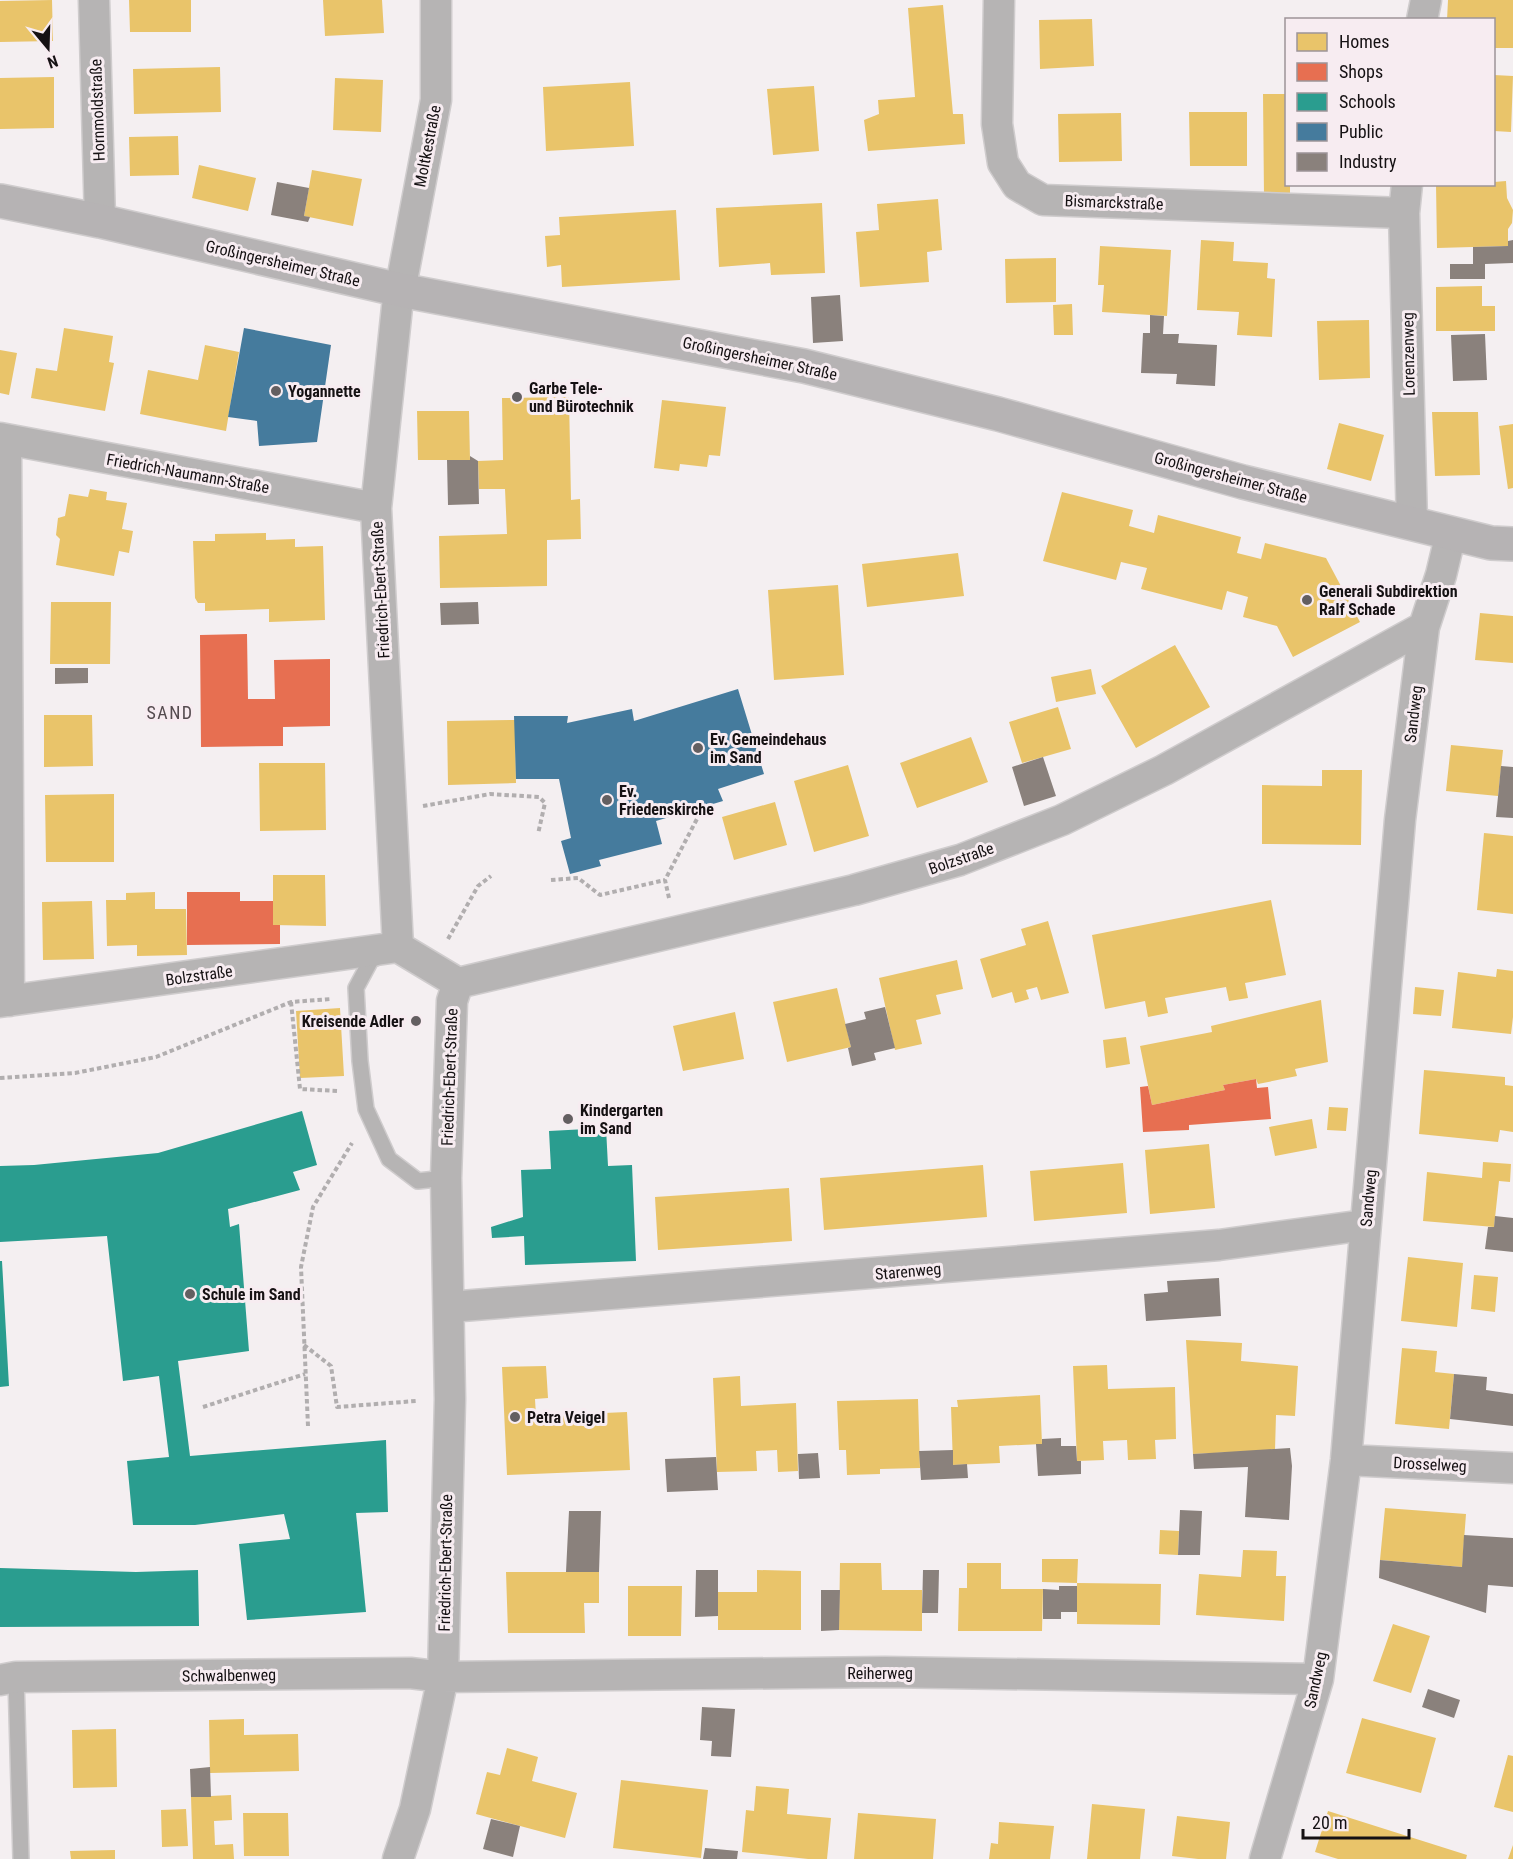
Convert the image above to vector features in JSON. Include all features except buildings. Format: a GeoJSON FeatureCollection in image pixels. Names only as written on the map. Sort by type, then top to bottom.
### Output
{"type":"FeatureCollection","features":[{"type":"Feature","properties":{"kind":"main road","name":"Großingersheimer Straße"},"geometry":{"type":"LineString","coordinates":[[0,201],[100,221],[400,290],[804,366],[998,414],[1243,482],[1491,543],[1513,544]]}},
{"type":"Feature","properties":{"kind":"street","name":"Hornmoldstraße"},"geometry":{"type":"LineString","coordinates":[[94,0],[100,221]]}},
{"type":"Feature","properties":{"kind":"street","name":"Moltkestraße"},"geometry":{"type":"LineString","coordinates":[[400,290],[436,100],[436,0]]}},
{"type":"Feature","properties":{"kind":"street","name":"Bismarckstraße"},"geometry":{"type":"LineString","coordinates":[[999,0],[997,124],[1002,163],[1017,185],[1043,200],[1406,199]]}},
{"type":"Feature","properties":{"kind":"street"},"geometry":{"type":"LineString","coordinates":[[1422,18],[1426,0]]}},
{"type":"Feature","properties":{"kind":"street","name":"Lorenzenweg"},"geometry":{"type":"LineString","coordinates":[[1406,199],[1412,524]]}},
{"type":"Feature","properties":{"kind":"street","name":"Friedrich-Ebert-Straße"},"geometry":{"type":"LineString","coordinates":[[398,947],[376,508],[400,290]]}},
{"type":"Feature","properties":{"kind":"street"},"geometry":{"type":"LineString","coordinates":[[3,439],[5,1002]]}},
{"type":"Feature","properties":{"kind":"street","name":"Friedrich-Naumann-Straße"},"geometry":{"type":"LineString","coordinates":[[3,439],[376,508]]}},
{"type":"Feature","properties":{"kind":"street","name":"Sandweg"},"geometry":{"type":"LineString","coordinates":[[1265,1859],[1318,1679],[1347,1460],[1400,820],[1424,627],[1441,575],[1451,533]]}},
{"type":"Feature","properties":{"kind":"street","name":"Bolzstraße"},"geometry":{"type":"LineString","coordinates":[[458,983],[854,890],[960,860],[1062,820],[1164,770],[1424,627]]}},
{"type":"Feature","properties":{"kind":"street"},"geometry":{"type":"LineString","coordinates":[[398,947],[458,983]]}},
{"type":"Feature","properties":{"kind":"street","name":"Bolzstraße"},"geometry":{"type":"LineString","coordinates":[[5,1002],[398,947]]}},
{"type":"Feature","properties":{"kind":"street","name":"Friedrich-Ebert-Straße"},"geometry":{"type":"LineString","coordinates":[[398,1859],[415,1809],[442,1677],[450,1399],[446,1178],[452,1001],[458,983]]}},
{"type":"Feature","properties":{"kind":"street","name":"Starenweg"},"geometry":{"type":"LineString","coordinates":[[449,1307],[1219,1245],[1365,1225]]}},
{"type":"Feature","properties":{"kind":"street","name":"Drosselweg"},"geometry":{"type":"LineString","coordinates":[[1347,1460],[1513,1468]]}},
{"type":"Feature","properties":{"kind":"street","name":"Schwalbenweg"},"geometry":{"type":"LineString","coordinates":[[8,1679],[410,1672],[442,1677]]}},
{"type":"Feature","properties":{"kind":"street","name":"Reiherweg"},"geometry":{"type":"LineString","coordinates":[[442,1677],[885,1672],[1318,1679]]}},
{"type":"Feature","properties":{"kind":"lane"},"geometry":{"type":"LineString","coordinates":[[398,947],[371,960],[356,988],[360,1061],[366,1109],[389,1159],[418,1181],[446,1178]]}},
{"type":"Feature","properties":{"kind":"lane","name":"Schwalbenweg"},"geometry":{"type":"LineString","coordinates":[[8,1679],[21,1859]]}},
{"type":"Feature","properties":{"kind":"path"},"geometry":{"type":"LineString","coordinates":[[392,811],[490,794],[539,796],[545,803],[538,834]]}},
{"type":"Feature","properties":{"kind":"path"},"geometry":{"type":"LineString","coordinates":[[669,898],[665,880],[698,817],[696,809]]}},
{"type":"Feature","properties":{"kind":"path"},"geometry":{"type":"LineString","coordinates":[[431,967],[478,886],[491,876]]}},
{"type":"Feature","properties":{"kind":"path"},"geometry":{"type":"LineString","coordinates":[[551,880],[578,878],[600,895],[665,880]]}},
{"type":"Feature","properties":{"kind":"path"},"geometry":{"type":"LineString","coordinates":[[0,1078],[75,1073],[156,1057],[291,1002],[340,999],[338,955]]}},
{"type":"Feature","properties":{"kind":"path"},"geometry":{"type":"LineString","coordinates":[[291,1002],[300,1089],[346,1091]]}},
{"type":"Feature","properties":{"kind":"path"},"geometry":{"type":"LineString","coordinates":[[308,1426],[301,1267],[313,1207],[352,1144],[351,1133]]}},
{"type":"Feature","properties":{"kind":"path"},"geometry":{"type":"LineString","coordinates":[[304,1345],[331,1366],[337,1407],[450,1399]]}},
{"type":"Feature","properties":{"kind":"path"},"geometry":{"type":"LineString","coordinates":[[203,1407],[305,1374]]}},
{"type":"Feature","properties":{"kind":"place","name":"Yogannette"},"geometry":{"type":"Point","coordinates":[276,391]}},
{"type":"Feature","properties":{"kind":"place","name":"Garbe Tele- und Bürotechnik"},"geometry":{"type":"Point","coordinates":[517,397]}},
{"type":"Feature","properties":{"kind":"place","name":"Generali Subdirektion Ralf Schade"},"geometry":{"type":"Point","coordinates":[1307,600]}},
{"type":"Feature","properties":{"kind":"place","name":"Ev. Gemeindehaus im Sand"},"geometry":{"type":"Point","coordinates":[698,748]}},
{"type":"Feature","properties":{"kind":"place","name":"Ev. Friedenskirche"},"geometry":{"type":"Point","coordinates":[607,800]}},
{"type":"Feature","properties":{"kind":"place","name":"Kreisende Adler"},"geometry":{"type":"Point","coordinates":[416,1021]}},
{"type":"Feature","properties":{"kind":"place","name":"Kindergarten im Sand"},"geometry":{"type":"Point","coordinates":[568,1119]}},
{"type":"Feature","properties":{"kind":"place","name":"Schule im Sand"},"geometry":{"type":"Point","coordinates":[190,1294]}},
{"type":"Feature","properties":{"kind":"place","name":"Petra Veigel"},"geometry":{"type":"Point","coordinates":[515,1417]}},
{"type":"Feature","properties":{"kind":"district","name":"SAND"},"geometry":{"type":"Point","coordinates":[170,713]}}]}
